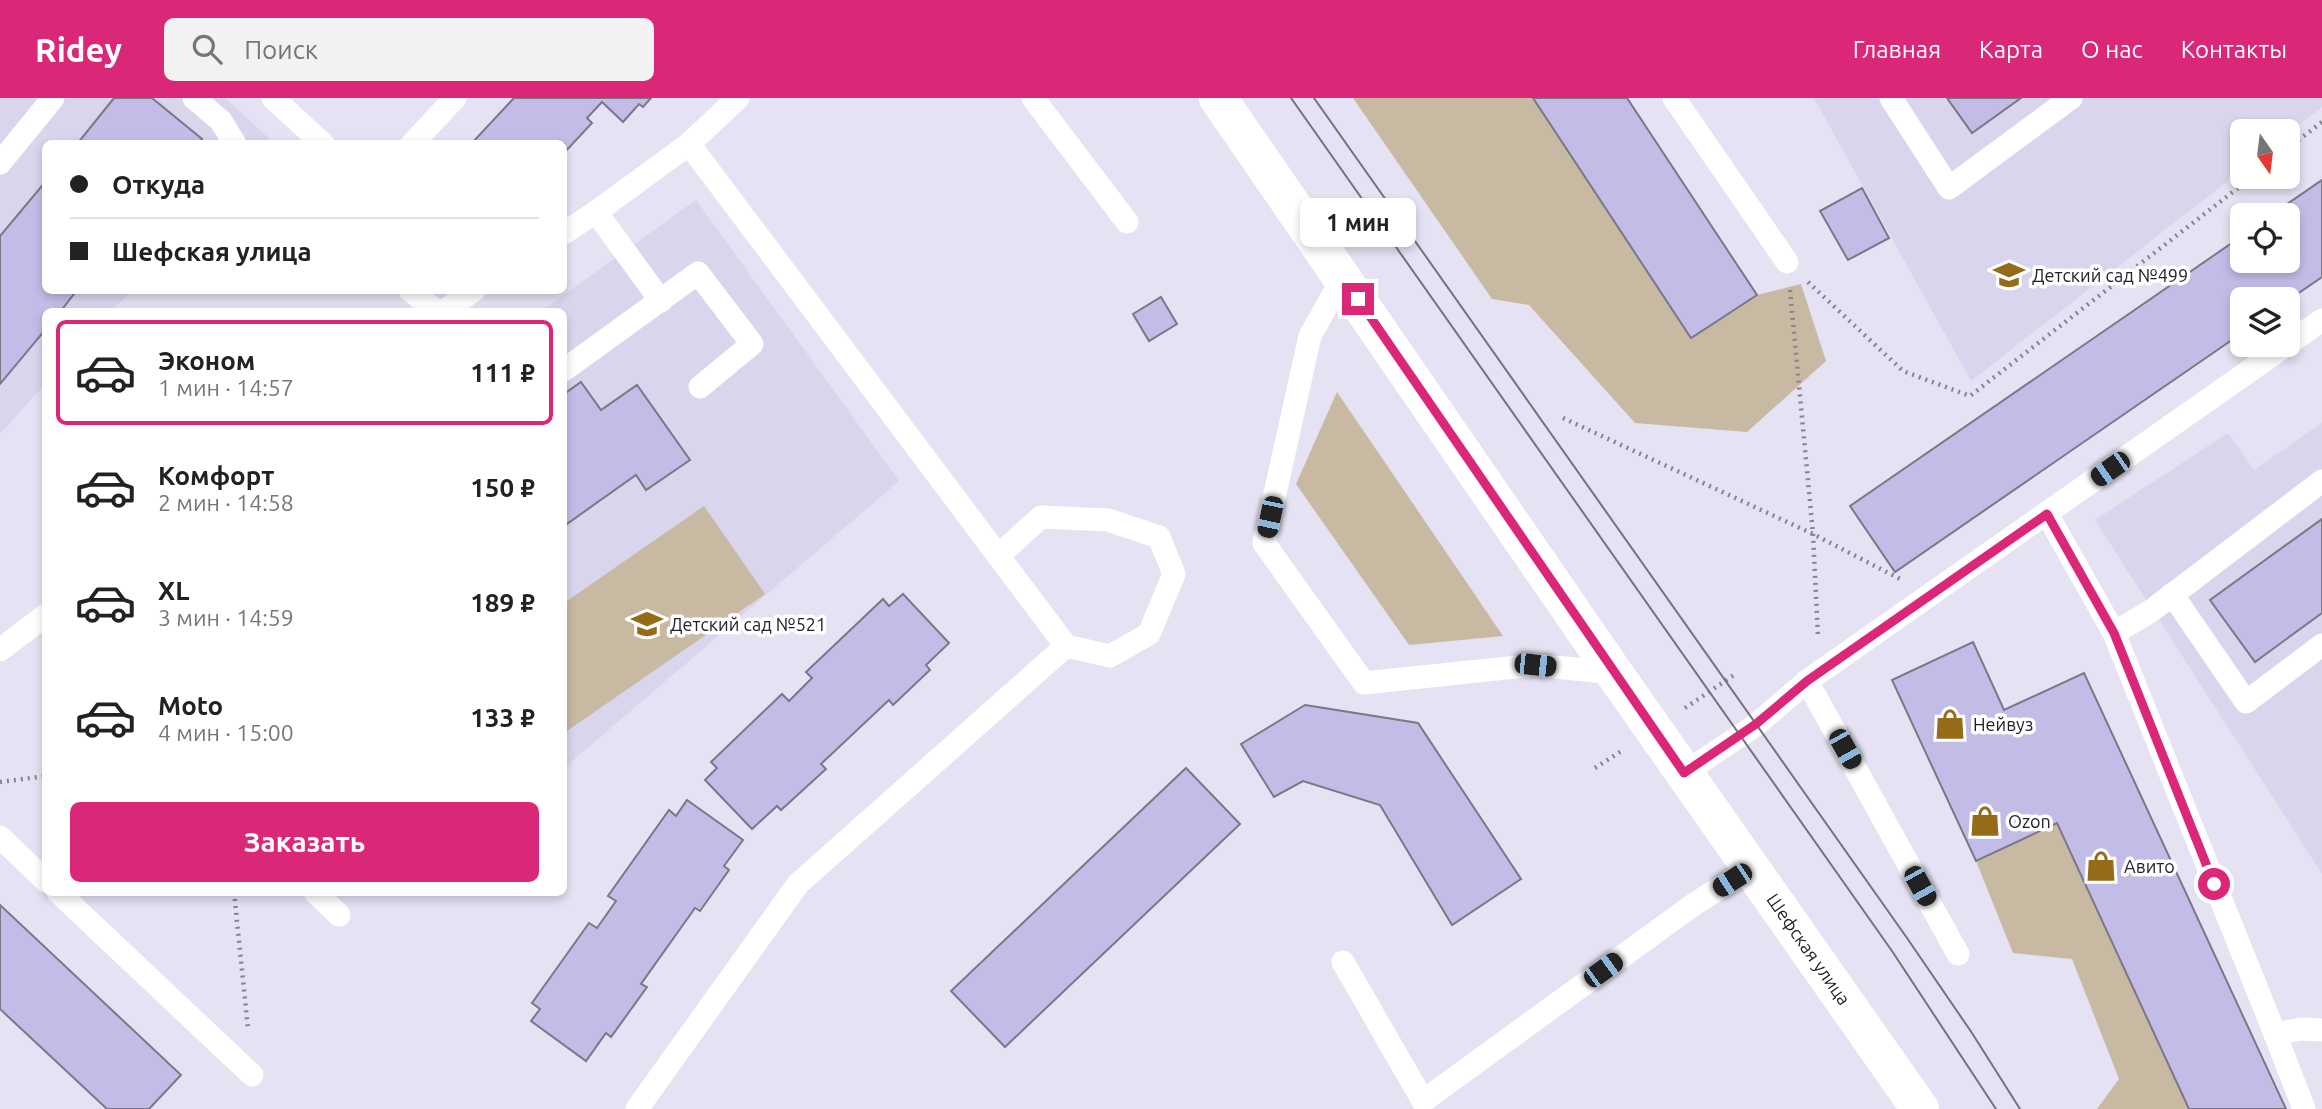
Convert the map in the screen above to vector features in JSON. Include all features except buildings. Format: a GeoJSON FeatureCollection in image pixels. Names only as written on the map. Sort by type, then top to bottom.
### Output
{"type":"FeatureCollection","features":[{"type":"Feature","properties":{"kind":"main road","name":"Шефская улица"},"geometry":{"type":"LineString","coordinates":[[1218,98],[1614,673],[1920,1109]]}},
{"type":"Feature","properties":{"kind":"lane"},"geometry":{"type":"LineString","coordinates":[[0,163],[53,98]]}},
{"type":"Feature","properties":{"kind":"lane"},"geometry":{"type":"LineString","coordinates":[[194,98],[221,121],[232,140]]}},
{"type":"Feature","properties":{"kind":"lane"},"geometry":{"type":"LineString","coordinates":[[273,98],[320,140]]}},
{"type":"Feature","properties":{"kind":"lane"},"geometry":{"type":"LineString","coordinates":[[416,140],[455,98]]}},
{"type":"Feature","properties":{"kind":"lane"},"geometry":{"type":"LineString","coordinates":[[567,231],[689,144],[738,98]]}},
{"type":"Feature","properties":{"kind":"lane"},"geometry":{"type":"LineString","coordinates":[[1033,98],[1127,222]]}},
{"type":"Feature","properties":{"kind":"lane"},"geometry":{"type":"LineString","coordinates":[[1674,98],[1787,262]]}},
{"type":"Feature","properties":{"kind":"lane"},"geometry":{"type":"LineString","coordinates":[[1891,98],[1949,188],[2071,98]]}},
{"type":"Feature","properties":{"kind":"lane"},"geometry":{"type":"LineString","coordinates":[[689,144],[1066,646],[1110,656],[1149,634],[1174,574],[1159,537],[1108,520],[1041,517],[998,555]]}},
{"type":"Feature","properties":{"kind":"lane"},"geometry":{"type":"LineString","coordinates":[[596,212],[661,301]]}},
{"type":"Feature","properties":{"kind":"lane"},"geometry":{"type":"LineString","coordinates":[[567,368],[698,273],[752,344],[700,387]]}},
{"type":"Feature","properties":{"kind":"lane"},"geometry":{"type":"LineString","coordinates":[[1343,277],[1310,336],[1264,543],[1364,683],[1535,665],[1614,673]]}},
{"type":"Feature","properties":{"kind":"lane"},"geometry":{"type":"LineString","coordinates":[[415,294],[432,308]]}},
{"type":"Feature","properties":{"kind":"lane"},"geometry":{"type":"LineString","coordinates":[[449,308],[468,294]]}},
{"type":"Feature","properties":{"kind":"lane"},"geometry":{"type":"LineString","coordinates":[[1684,773],[1756,724],[1814,677],[2322,320]]}},
{"type":"Feature","properties":{"kind":"lane"},"geometry":{"type":"LineString","coordinates":[[2114,633],[2151,611],[2322,481]]}},
{"type":"Feature","properties":{"kind":"lane"},"geometry":{"type":"LineString","coordinates":[[2047,514],[2114,633],[2304,1109]]}},
{"type":"Feature","properties":{"kind":"lane"},"geometry":{"type":"LineString","coordinates":[[2172,594],[2246,702],[2322,645]]}},
{"type":"Feature","properties":{"kind":"lane"},"geometry":{"type":"LineString","coordinates":[[0,650],[42,618]]}},
{"type":"Feature","properties":{"kind":"lane"},"geometry":{"type":"LineString","coordinates":[[636,1109],[798,884],[1066,646]]}},
{"type":"Feature","properties":{"kind":"lane"},"geometry":{"type":"LineString","coordinates":[[1814,677],[1958,954]]}},
{"type":"Feature","properties":{"kind":"lane"},"geometry":{"type":"LineString","coordinates":[[0,838],[42,877]]}},
{"type":"Feature","properties":{"kind":"lane"},"geometry":{"type":"LineString","coordinates":[[1343,962],[1426,1105],[1693,905],[1752,867]]}},
{"type":"Feature","properties":{"kind":"lane"},"geometry":{"type":"LineString","coordinates":[[62,896],[252,1075]]}},
{"type":"Feature","properties":{"kind":"lane"},"geometry":{"type":"LineString","coordinates":[[319,896],[339,915]]}},
{"type":"Feature","properties":{"kind":"lane"},"geometry":{"type":"LineString","coordinates":[[2275,1034],[2301,1029],[2322,1030]]}},
{"type":"Feature","properties":{"kind":"path"},"geometry":{"type":"LineString","coordinates":[[2300,139],[2322,122]]}},
{"type":"Feature","properties":{"kind":"path"},"geometry":{"type":"LineString","coordinates":[[1787,262],[1903,371],[1970,396],[2237,189]]}},
{"type":"Feature","properties":{"kind":"path"},"geometry":{"type":"LineString","coordinates":[[1787,262],[1813,534],[1814,677]]}},
{"type":"Feature","properties":{"kind":"path"},"geometry":{"type":"LineString","coordinates":[[1563,418],[1813,534],[1931,595]]}},
{"type":"Feature","properties":{"kind":"path"},"geometry":{"type":"LineString","coordinates":[[0,782],[42,777]]}},
{"type":"Feature","properties":{"kind":"path"},"geometry":{"type":"LineString","coordinates":[[234,896],[252,1075]]}},
{"type":"Feature","properties":{"kind":"shaded area"},"geometry":{"type":"Polygon","coordinates":[[[0,98],[225,98],[270,139],[42,140],[42,294],[128,294],[115,308],[42,308],[42,387],[0,434],[0,98]]]}},
{"type":"Feature","properties":{"kind":"shaded area"},"geometry":{"type":"Polygon","coordinates":[[[1353,98],[1533,98],[1757,295],[1801,284],[1826,361],[1747,432],[1635,423],[1529,305],[1492,299],[1353,98]]]}},
{"type":"Feature","properties":{"kind":"shaded area","name":"Детский сад №499"},"geometry":{"type":"Polygon","coordinates":[[[1814,98],[2322,98],[2322,107],[2300,124],[2300,119],[2230,119],[2230,179],[1971,381],[1814,98]]]}},
{"type":"Feature","properties":{"kind":"shaded area","name":"Детский сад №521"},"geometry":{"type":"Polygon","coordinates":[[[696,200],[899,481],[567,765],[567,308],[546,308],[696,200]]]}},
{"type":"Feature","properties":{"kind":"shaded area"},"geometry":{"type":"Polygon","coordinates":[[[1337,392],[1503,636],[1409,645],[1296,484],[1337,392]]]}},
{"type":"Feature","properties":{"kind":"shaded area"},"geometry":{"type":"Polygon","coordinates":[[[2322,423],[2322,874],[2095,520],[2228,433],[2254,470],[2322,423]]]}},
{"type":"Feature","properties":{"kind":"shaded area"},"geometry":{"type":"Polygon","coordinates":[[[704,506],[765,594],[567,731],[567,601],[704,506]]]}},
{"type":"Feature","properties":{"kind":"shaded area"},"geometry":{"type":"Polygon","coordinates":[[[2057,823],[2189,1109],[2097,1109],[2119,1079],[2072,959],[2013,953],[1976,861],[2057,823]]]}},
{"type":"Feature","properties":{"kind":"tram line"},"geometry":{"type":"LineString","coordinates":[[1291,98],[1892,951],[1996,1109]]}},
{"type":"Feature","properties":{"kind":"tram line"},"geometry":{"type":"LineString","coordinates":[[1314,98],[1907,938],[2020,1109]]}},
{"type":"Feature","properties":{"kind":"place","name":"Детский сад №499"},"geometry":{"type":"Point","coordinates":[2009,275]}},
{"type":"Feature","properties":{"kind":"place","name":"Детский сад №521"},"geometry":{"type":"Point","coordinates":[647,624]}},
{"type":"Feature","properties":{"kind":"place","name":"Нейвуз"},"geometry":{"type":"Point","coordinates":[1950,724]}},
{"type":"Feature","properties":{"kind":"place","name":"Ozon"},"geometry":{"type":"Point","coordinates":[1985,821]}},
{"type":"Feature","properties":{"kind":"place","name":"Авито"},"geometry":{"type":"Point","coordinates":[2101,866]}},
{"type":"Feature","properties":{"kind":"route"},"geometry":{"type":"LineString","coordinates":[[1358,299],[1684,773],[1756,724],[1807,681],[2047,514],[2114,633],[2214,884]]}}]}
